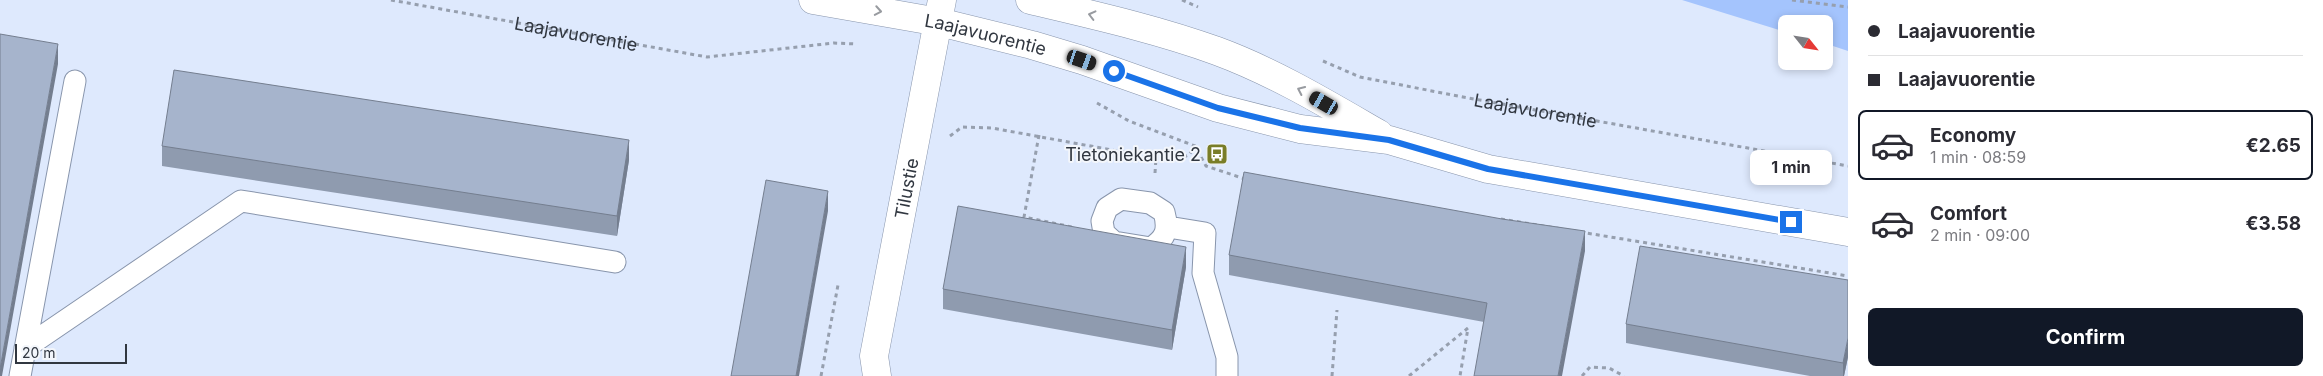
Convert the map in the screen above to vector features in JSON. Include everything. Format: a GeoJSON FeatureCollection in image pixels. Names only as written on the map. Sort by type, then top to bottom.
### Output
{"type":"FeatureCollection","features":[{"type":"Feature","properties":{"kind":"main road","name":"Laajavuorentie"},"geometry":{"type":"LineString","coordinates":[[812,0],[941,11],[1218,108],[1300,128],[1389,140],[1488,169],[1848,232]]}},
{"type":"Feature","properties":{"kind":"main road","name":"Laajavuorentie"},"geometry":{"type":"LineString","coordinates":[[1030,0],[1139,26],[1218,52],[1308,93],[1389,140]]}},
{"type":"Feature","properties":{"kind":"main road","name":"Tilustie"},"geometry":{"type":"LineString","coordinates":[[877,376],[874,356],[941,11]]}},
{"type":"Feature","properties":{"kind":"lane"},"geometry":{"type":"LineString","coordinates":[[20,376],[75,81]]}},
{"type":"Feature","properties":{"kind":"lane"},"geometry":{"type":"LineString","coordinates":[[1121,199],[1150,203],[1164,212],[1168,226],[1163,240],[1150,248],[1114,242],[1104,233],[1102,221],[1107,208],[1121,199]]}},
{"type":"Feature","properties":{"kind":"lane"},"geometry":{"type":"LineString","coordinates":[[25,348],[242,201],[615,262]]}},
{"type":"Feature","properties":{"kind":"lane"},"geometry":{"type":"LineString","coordinates":[[1168,226],[1205,234],[1203,273],[1227,357],[1227,376]]}},
{"type":"Feature","properties":{"kind":"path","name":"Laajavuorentie"},"geometry":{"type":"LineString","coordinates":[[391,0],[707,57],[834,43],[860,44]]}},
{"type":"Feature","properties":{"kind":"path"},"geometry":{"type":"LineString","coordinates":[[1792,0],[1848,7]]}},
{"type":"Feature","properties":{"kind":"path","name":"Laajavuorentie"},"geometry":{"type":"LineString","coordinates":[[1314,57],[1360,77],[1463,98],[1848,166]]}},
{"type":"Feature","properties":{"kind":"path"},"geometry":{"type":"LineString","coordinates":[[1090,100],[1129,121],[1195,146],[1206,166],[1250,180]]}},
{"type":"Feature","properties":{"kind":"path"},"geometry":{"type":"LineString","coordinates":[[947,138],[962,127],[992,128],[1039,135],[1172,161],[1189,156],[1195,146]]}},
{"type":"Feature","properties":{"kind":"path"},"geometry":{"type":"LineString","coordinates":[[1039,135],[1024,217],[1104,233]]}},
{"type":"Feature","properties":{"kind":"path"},"geometry":{"type":"LineString","coordinates":[[1493,218],[1562,227],[1848,276]]}},
{"type":"Feature","properties":{"kind":"path"},"geometry":{"type":"LineString","coordinates":[[821,376],[838,285]]}},
{"type":"Feature","properties":{"kind":"path"},"geometry":{"type":"LineString","coordinates":[[1332,376],[1337,310]]}},
{"type":"Feature","properties":{"kind":"path"},"geometry":{"type":"LineString","coordinates":[[1409,376],[1468,328],[1460,376]]}},
{"type":"Feature","properties":{"kind":"path"},"geometry":{"type":"LineString","coordinates":[[1582,376],[1590,367],[1609,368],[1624,376]]}},
{"type":"Feature","properties":{"kind":"shaded area"},"geometry":{"type":"Polygon","coordinates":[[[1682,0],[1848,0],[1848,51],[1833,46],[1833,15],[1778,15],[1778,30],[1682,0]]]}},
{"type":"Feature","properties":{"kind":"building"},"geometry":{"type":"Polygon","coordinates":[[[0,34],[58,44],[0,369],[0,34]]]}},
{"type":"Feature","properties":{"kind":"building"},"geometry":{"type":"Polygon","coordinates":[[[174,70],[629,140],[617,216],[162,146],[174,70]]]}},
{"type":"Feature","properties":{"kind":"building"},"geometry":{"type":"Polygon","coordinates":[[[1244,172],[1502,219],[1585,231],[1558,376],[1474,376],[1487,303],[1229,255],[1244,172]]]}},
{"type":"Feature","properties":{"kind":"building"},"geometry":{"type":"Polygon","coordinates":[[[766,180],[828,191],[796,376],[731,376],[766,180]]]}},
{"type":"Feature","properties":{"kind":"building"},"geometry":{"type":"Polygon","coordinates":[[[958,206],[1186,247],[1172,330],[943,289],[958,206]]]}},
{"type":"Feature","properties":{"kind":"building"},"geometry":{"type":"Polygon","coordinates":[[[1640,246],[1848,280],[1848,338],[1843,363],[1626,324],[1640,246]]]}},
{"type":"Feature","properties":{"kind":"place","name":"Tietoniekantie 2"},"geometry":{"type":"Point","coordinates":[1217,154]}},
{"type":"Feature","properties":{"kind":"route"},"geometry":{"type":"LineString","coordinates":[[1114,71],[1218,108],[1300,128],[1389,140],[1451,160],[1488,169],[1791,222]]}}]}
